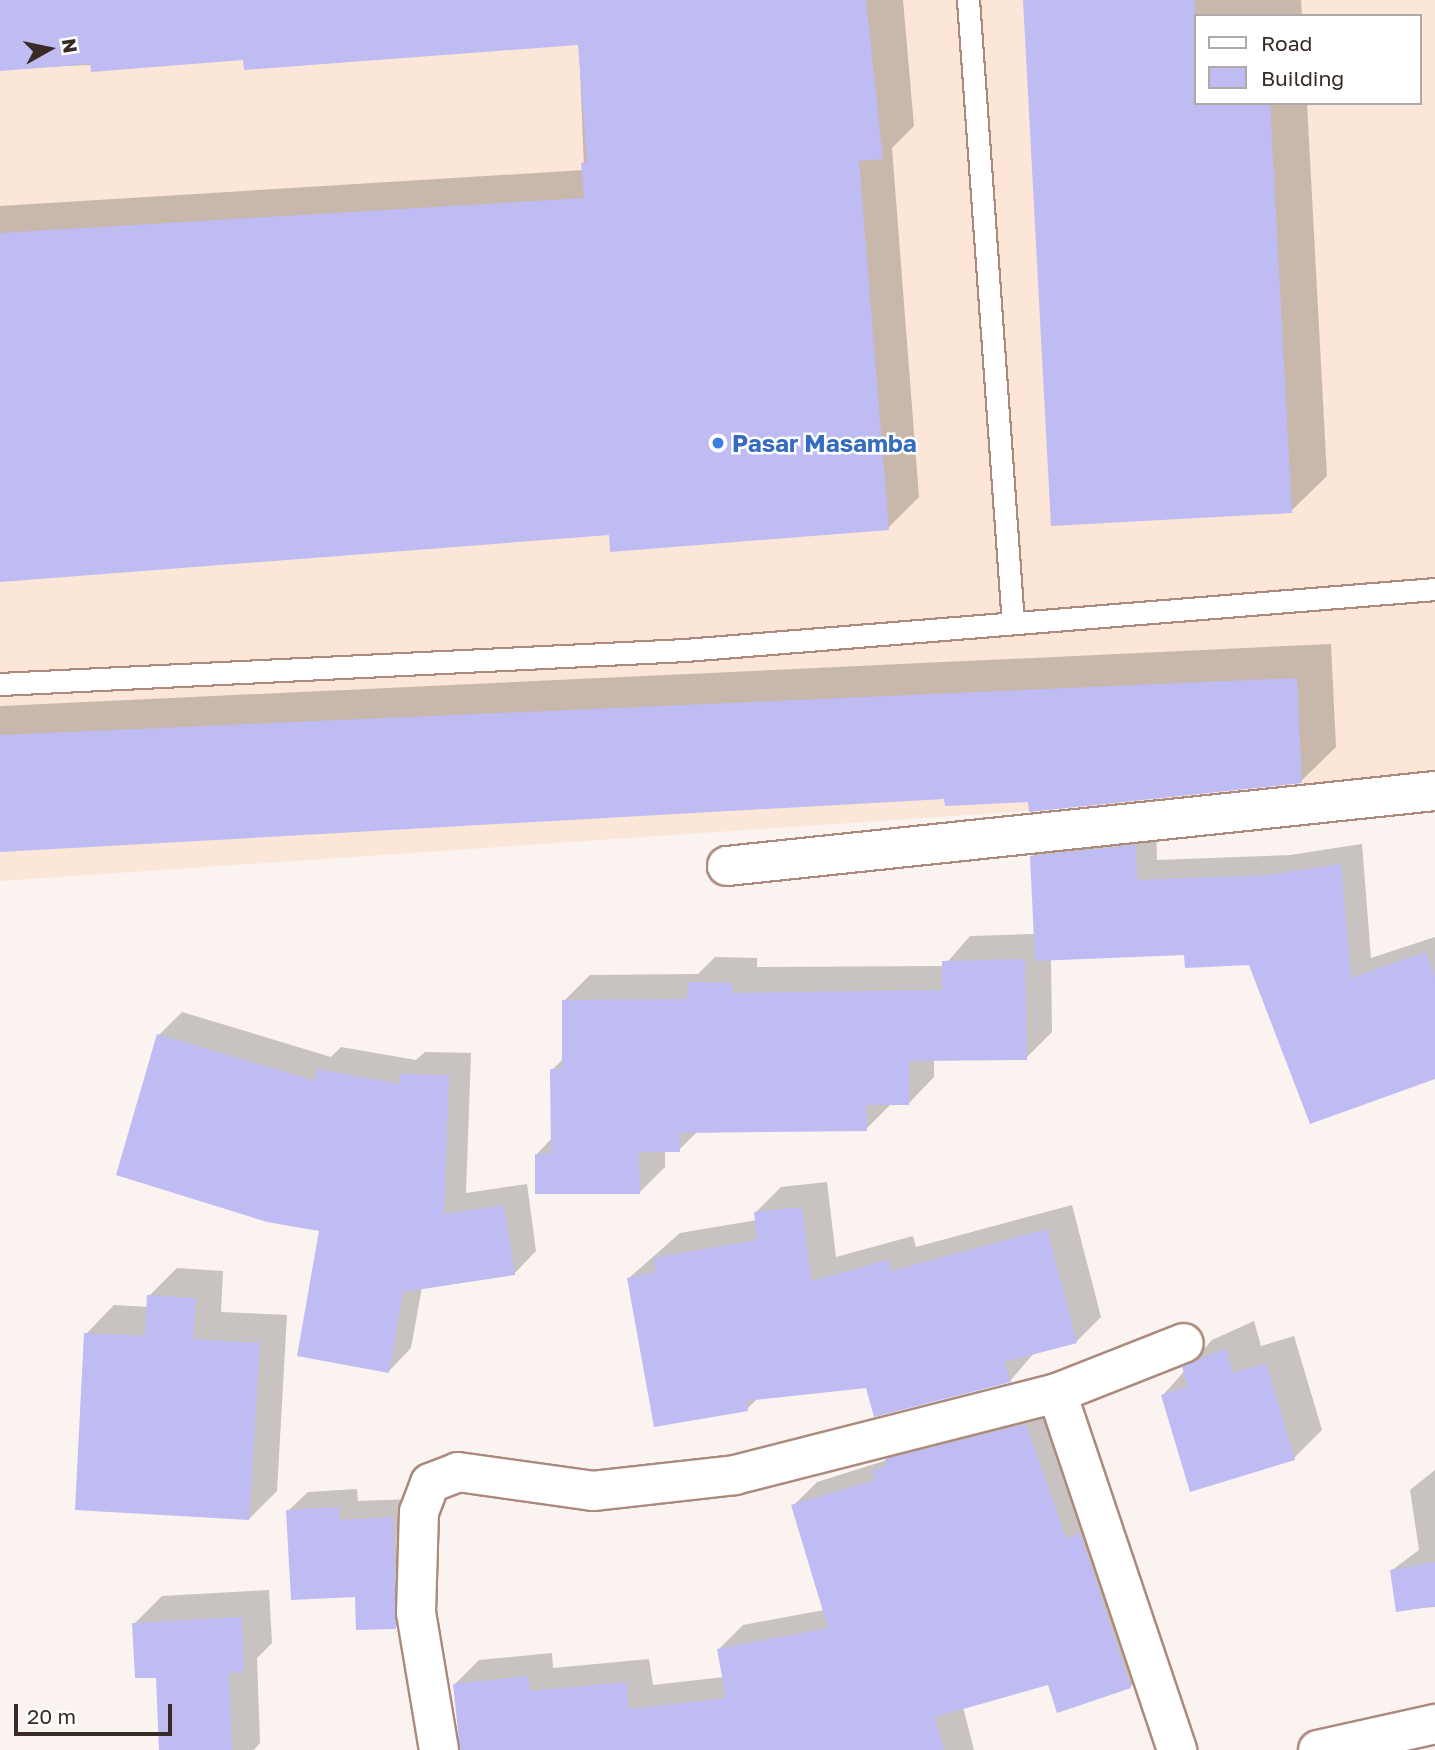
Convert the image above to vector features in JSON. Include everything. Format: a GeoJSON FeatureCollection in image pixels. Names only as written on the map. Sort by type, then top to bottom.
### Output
{"type":"FeatureCollection","features":[{"type":"Feature","properties":{"kind":"street"},"geometry":{"type":"LineString","coordinates":[[727,866],[1435,791]]}},
{"type":"Feature","properties":{"kind":"street"},"geometry":{"type":"LineString","coordinates":[[439,1750],[416,1613],[419,1512],[430,1483],[458,1472],[593,1491],[700,1480],[1057,1393],[1184,1343]]}},
{"type":"Feature","properties":{"kind":"street"},"geometry":{"type":"LineString","coordinates":[[1057,1393],[1177,1750]]}},
{"type":"Feature","properties":{"kind":"street"},"geometry":{"type":"LineString","coordinates":[[1318,1750],[1435,1724]]}},
{"type":"Feature","properties":{"kind":"lane"},"geometry":{"type":"LineString","coordinates":[[968,0],[1013,623]]}},
{"type":"Feature","properties":{"kind":"lane"},"geometry":{"type":"LineString","coordinates":[[0,684],[685,650],[1435,589]]}},
{"type":"Feature","properties":{"kind":"shaded area","name":"Pasar Masamba"},"geometry":{"type":"Polygon","coordinates":[[[0,0],[1435,0],[1435,783],[0,881],[0,0]]]}},
{"type":"Feature","properties":{"kind":"building"},"geometry":{"type":"Polygon","coordinates":[[[0,0],[866,0],[883,159],[859,161],[889,530],[610,552],[609,535],[0,582],[0,233],[584,198],[581,163],[587,162],[578,45],[244,70],[243,60],[91,72],[90,64],[0,71],[0,0]]]}},
{"type":"Feature","properties":{"kind":"building"},"geometry":{"type":"Polygon","coordinates":[[[1023,0],[1195,0],[1194,105],[1270,105],[1292,513],[1051,526],[1023,0]]]}},
{"type":"Feature","properties":{"kind":"building"},"geometry":{"type":"Polygon","coordinates":[[[1297,678],[1302,783],[1029,812],[1028,802],[945,806],[944,799],[0,852],[0,735],[1297,678]]]}},
{"type":"Feature","properties":{"kind":"building"},"geometry":{"type":"Polygon","coordinates":[[[1136,845],[1137,880],[1268,875],[1341,864],[1351,978],[1426,952],[1435,977],[1435,1079],[1310,1124],[1249,965],[1185,968],[1184,955],[1035,961],[1030,856],[1136,845]]]}},
{"type":"Feature","properties":{"kind":"building"},"geometry":{"type":"Polygon","coordinates":[[[1025,959],[1027,1060],[909,1061],[909,1105],[866,1105],[867,1131],[679,1133],[680,1152],[639,1152],[640,1194],[535,1194],[535,1154],[551,1154],[550,1069],[562,1069],[562,1000],[687,999],[688,982],[732,983],[732,993],[942,990],[942,961],[1025,959]]]}},
{"type":"Feature","properties":{"kind":"building"},"geometry":{"type":"Polygon","coordinates":[[[157,1034],[315,1081],[317,1069],[400,1084],[400,1074],[449,1075],[444,1214],[504,1205],[515,1275],[403,1292],[389,1373],[297,1356],[319,1231],[267,1222],[116,1175],[157,1034]]]}},
{"type":"Feature","properties":{"kind":"building"},"geometry":{"type":"Polygon","coordinates":[[[802,1207],[811,1281],[888,1260],[891,1271],[1047,1229],[1077,1343],[1004,1362],[1011,1382],[874,1417],[866,1388],[746,1401],[748,1411],[654,1427],[627,1278],[656,1272],[653,1258],[757,1240],[754,1212],[802,1207]]]}},
{"type":"Feature","properties":{"kind":"building"},"geometry":{"type":"Polygon","coordinates":[[[147,1295],[196,1298],[193,1339],[260,1343],[249,1520],[75,1510],[84,1333],[145,1336],[147,1295]]]}},
{"type":"Feature","properties":{"kind":"building"},"geometry":{"type":"Polygon","coordinates":[[[1226,1348],[1233,1373],[1266,1363],[1295,1460],[1190,1492],[1161,1395],[1188,1387],[1182,1367],[1226,1348]]]}},
{"type":"Feature","properties":{"kind":"building"},"geometry":{"type":"Polygon","coordinates":[[[1026,1424],[1066,1538],[1080,1533],[1131,1688],[1057,1713],[1048,1685],[935,1717],[944,1750],[460,1750],[453,1684],[528,1676],[530,1691],[626,1682],[629,1709],[726,1698],[717,1649],[828,1628],[791,1505],[875,1480],[872,1470],[887,1466],[885,1459],[1026,1424]]]}},
{"type":"Feature","properties":{"kind":"building"},"geometry":{"type":"Polygon","coordinates":[[[339,1507],[339,1520],[393,1517],[396,1629],[356,1630],[355,1597],[291,1600],[286,1510],[339,1507]]]}},
{"type":"Feature","properties":{"kind":"building"},"geometry":{"type":"Polygon","coordinates":[[[1435,1562],[1435,1606],[1396,1612],[1390,1570],[1435,1562]]]}},
{"type":"Feature","properties":{"kind":"building"},"geometry":{"type":"Polygon","coordinates":[[[242,1617],[244,1672],[229,1673],[232,1750],[159,1750],[156,1678],[135,1678],[132,1623],[242,1617]]]}},
{"type":"Feature","properties":{"kind":"place","name":"Pasar Masamba"},"geometry":{"type":"Point","coordinates":[718,443]}}]}
